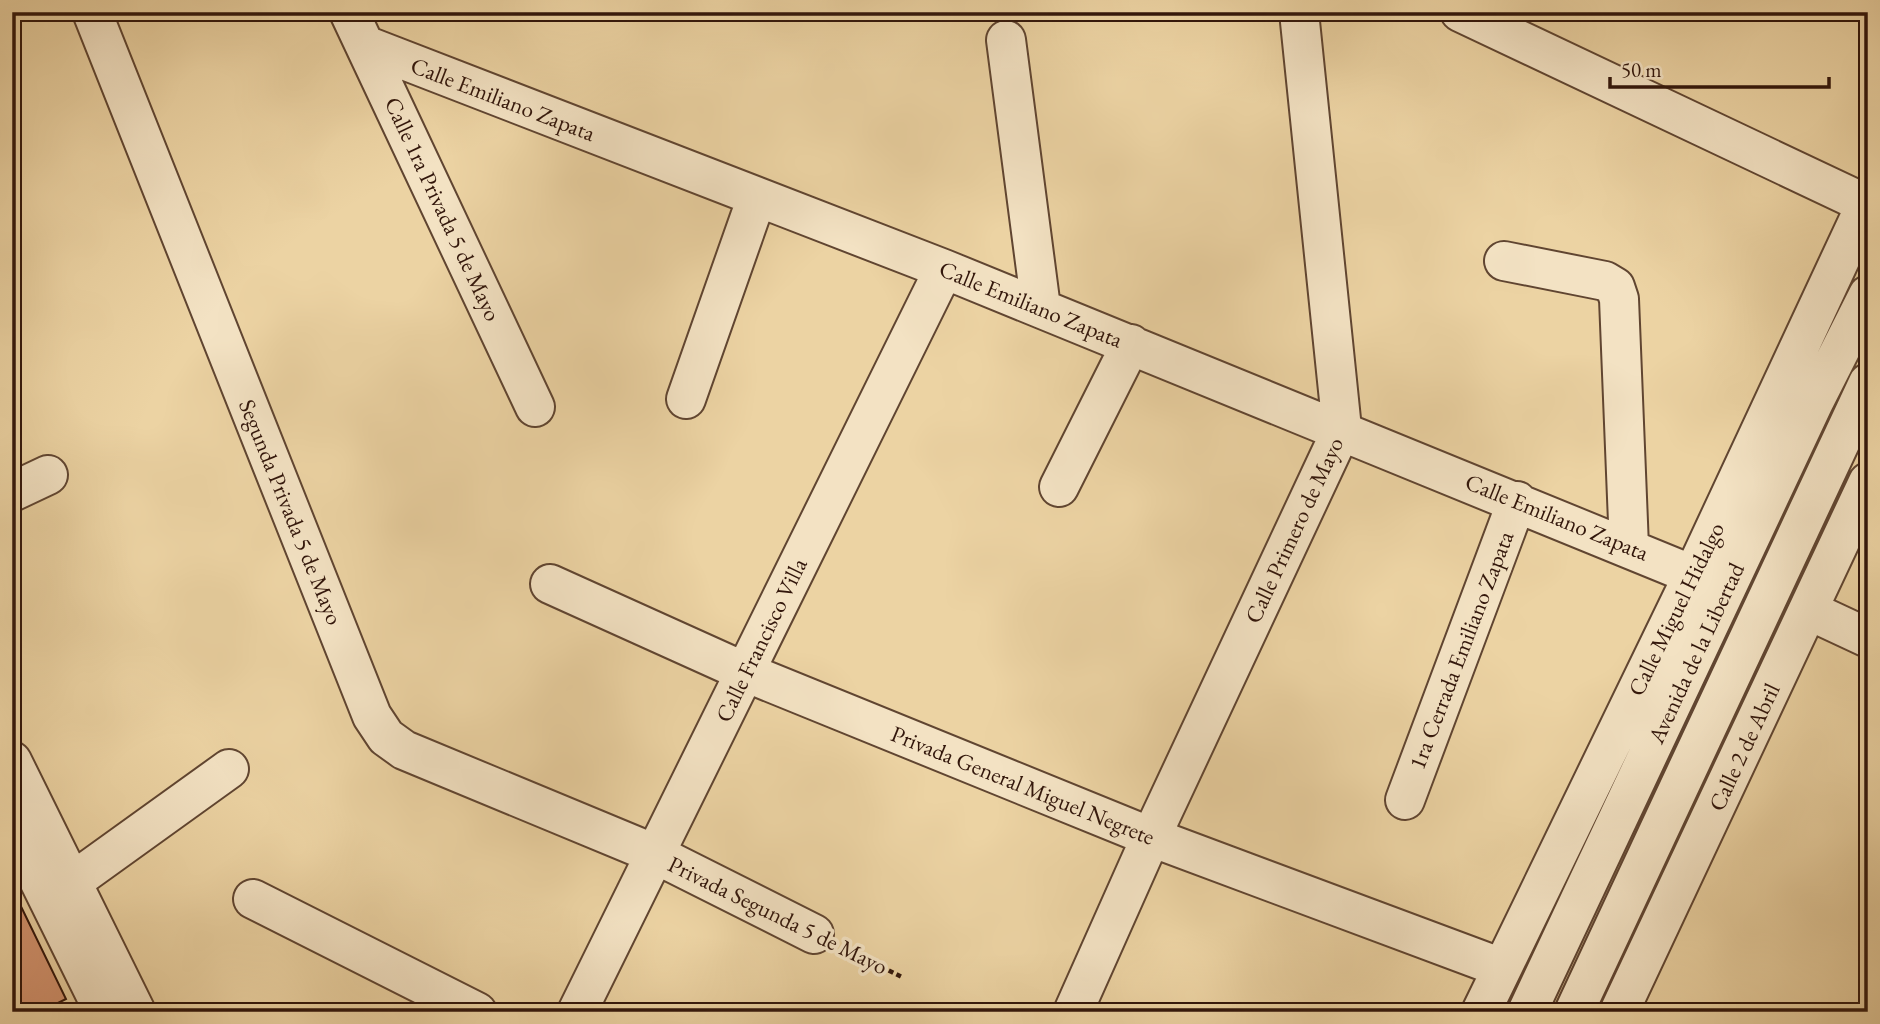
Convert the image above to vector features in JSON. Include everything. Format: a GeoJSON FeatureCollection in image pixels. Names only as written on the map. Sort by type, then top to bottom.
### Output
{"type":"FeatureCollection","features":[{"type":"Feature","properties":{"kind":"street","name":"Segunda Privada 5 de Mayo"},"geometry":{"type":"LineString","coordinates":[[92,12],[372,716],[386,737],[404,750],[655,854]]}},
{"type":"Feature","properties":{"kind":"street","name":"Calle Primero de Mayo"},"geometry":{"type":"LineString","coordinates":[[1073,1012],[1151,837],[1342,429],[1299,12]]}},
{"type":"Feature","properties":{"kind":"street"},"geometry":{"type":"LineString","coordinates":[[1460,12],[1867,204]]}},
{"type":"Feature","properties":{"kind":"street","name":"Calle Emiliano Zapata"},"geometry":{"type":"LineString","coordinates":[[357,29],[757,197],[1342,429],[1693,575]]}},
{"type":"Feature","properties":{"kind":"street","name":"Calle 1ra Privada 5 de Mayo"},"geometry":{"type":"LineString","coordinates":[[357,29],[536,407]]}},
{"type":"Feature","properties":{"kind":"street"},"geometry":{"type":"LineString","coordinates":[[1006,40],[1041,308]]}},
{"type":"Feature","properties":{"kind":"street"},"geometry":{"type":"LineString","coordinates":[[686,399],[757,197]]}},
{"type":"Feature","properties":{"kind":"street","name":"Calle Miguel Hidalgo"},"geometry":{"type":"LineString","coordinates":[[1481,1012],[1693,575],[1867,204]]}},
{"type":"Feature","properties":{"kind":"street"},"geometry":{"type":"LineString","coordinates":[[1504,261],[1605,281],[1615,287],[1619,299],[1629,547]]}},
{"type":"Feature","properties":{"kind":"street","name":"Calle Francisco Villa"},"geometry":{"type":"LineString","coordinates":[[577,1012],[944,269]]}},
{"type":"Feature","properties":{"kind":"street","name":"Avenida de la Libertad"},"geometry":{"type":"LineString","coordinates":[[1527,1012],[1814,402],[1868,295]]}},
{"type":"Feature","properties":{"kind":"street"},"geometry":{"type":"LineString","coordinates":[[1059,487],[1131,344]]}},
{"type":"Feature","properties":{"kind":"street","name":"Avenida de la Libertad"},"geometry":{"type":"LineString","coordinates":[[1574,1012],[1868,383]]}},
{"type":"Feature","properties":{"kind":"street"},"geometry":{"type":"LineString","coordinates":[[1814,402],[1850,420]]}},
{"type":"Feature","properties":{"kind":"street"},"geometry":{"type":"LineString","coordinates":[[12,492],[48,475]]}},
{"type":"Feature","properties":{"kind":"street","name":"Calle 2 de Abril"},"geometry":{"type":"LineString","coordinates":[[1619,1012],[1868,482]]}},
{"type":"Feature","properties":{"kind":"street","name":"1ra Cerrada Emiliano Zapata"},"geometry":{"type":"LineString","coordinates":[[1405,800],[1517,501]]}},
{"type":"Feature","properties":{"kind":"street","name":"Privada General Miguel Negrete"},"geometry":{"type":"LineString","coordinates":[[551,584],[745,672],[1151,837],[1502,968]]}},
{"type":"Feature","properties":{"kind":"street"},"geometry":{"type":"LineString","coordinates":[[1808,610],[1868,638]]}},
{"type":"Feature","properties":{"kind":"street"},"geometry":{"type":"LineString","coordinates":[[12,761],[136,1012]]}},
{"type":"Feature","properties":{"kind":"street"},"geometry":{"type":"LineString","coordinates":[[72,881],[229,769]]}},
{"type":"Feature","properties":{"kind":"street"},"geometry":{"type":"LineString","coordinates":[[12,826],[103,1012]]}},
{"type":"Feature","properties":{"kind":"street","name":"Privada Segunda 5 de Mayo"},"geometry":{"type":"LineString","coordinates":[[655,854],[814,934]]}},
{"type":"Feature","properties":{"kind":"street"},"geometry":{"type":"LineString","coordinates":[[253,900],[477,1012]]}},
{"type":"Feature","properties":{"kind":"path","name":"Privada Segunda 5 de Mayo"},"geometry":{"type":"LineString","coordinates":[[814,934],[902,977]]}},
{"type":"Feature","properties":{"kind":"building"},"geometry":{"type":"Polygon","coordinates":[[[12,888],[66,999],[40,1012],[12,1012],[12,888]]]}}]}
